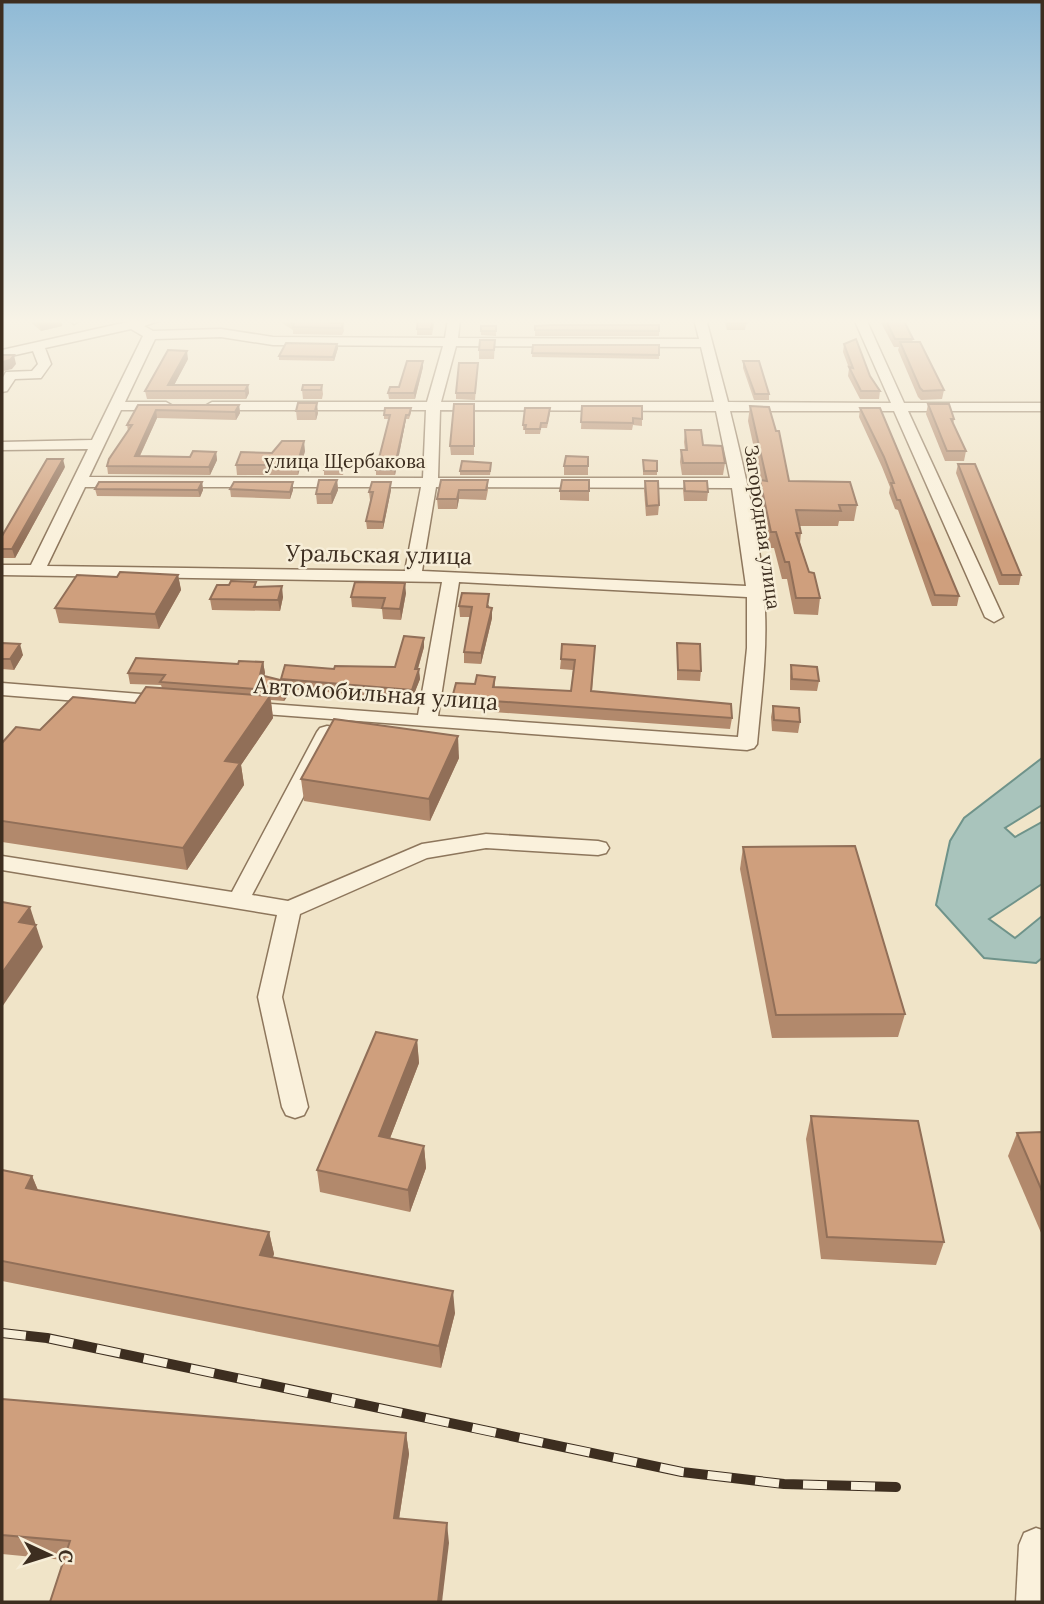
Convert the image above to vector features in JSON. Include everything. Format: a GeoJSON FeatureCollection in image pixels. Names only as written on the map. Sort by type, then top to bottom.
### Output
{"type":"FeatureCollection","features":[{"type":"Feature","properties":{"kind":"street"},"geometry":{"type":"LineString","coordinates":[[36,572],[121,394]]}},
{"type":"Feature","properties":{"kind":"street"},"geometry":{"type":"LineString","coordinates":[[413,576],[430,480],[433,407],[437,394]]}},
{"type":"Feature","properties":{"kind":"street","name":"Загородная улица"},"geometry":{"type":"LineString","coordinates":[[720,394],[755,592],[755,663],[747,744]]}},
{"type":"Feature","properties":{"kind":"street"},"geometry":{"type":"LineString","coordinates":[[894,394],[994,617]]}},
{"type":"Feature","properties":{"kind":"street"},"geometry":{"type":"LineString","coordinates":[[115,406],[1042,407]]}},
{"type":"Feature","properties":{"kind":"street"},"geometry":{"type":"LineString","coordinates":[[2,446],[97,444]]}},
{"type":"Feature","properties":{"kind":"street","name":"улица Щербакова"},"geometry":{"type":"LineString","coordinates":[[79,482],[430,480],[738,483]]}},
{"type":"Feature","properties":{"kind":"street","name":"Уральская улица"},"geometry":{"type":"LineString","coordinates":[[2,570],[452,577],[755,592]]}},
{"type":"Feature","properties":{"kind":"street"},"geometry":{"type":"LineString","coordinates":[[426,721],[452,577]]}},
{"type":"Feature","properties":{"kind":"street"},"geometry":{"type":"LineString","coordinates":[[2,689],[180,703]]}},
{"type":"Feature","properties":{"kind":"street","name":"Автомобильная улица"},"geometry":{"type":"LineString","coordinates":[[221,706],[747,744]]}},
{"type":"Feature","properties":{"kind":"street"},"geometry":{"type":"LineString","coordinates":[[238,901],[327,732],[413,739]]}},
{"type":"Feature","properties":{"kind":"street"},"geometry":{"type":"LineString","coordinates":[[2,863],[290,909],[422,851],[486,841],[598,848]]}},
{"type":"Feature","properties":{"kind":"street"},"geometry":{"type":"LineString","coordinates":[[290,909],[270,997],[295,1107]]}},
{"type":"Feature","properties":{"kind":"street"},"geometry":{"type":"LineString","coordinates":[[1034,1602],[1036,1545]]}},
{"type":"Feature","properties":{"kind":"water"},"geometry":{"type":"Polygon","coordinates":[[[1042,758],[1042,805],[1005,828],[1015,837],[1042,822],[1042,884],[989,919],[1015,938],[1042,916],[1042,958],[1036,963],[984,958],[936,905],[950,841],[964,818],[1042,758]]]}},
{"type":"Feature","properties":{"kind":"building"},"geometry":{"type":"Polygon","coordinates":[[[298,403],[317,403],[315,411],[296,411],[298,403]]]}},
{"type":"Feature","properties":{"kind":"building"},"geometry":{"type":"Polygon","coordinates":[[[454,404],[474,404],[474,446],[450,446],[454,404]]]}},
{"type":"Feature","properties":{"kind":"building"},"geometry":{"type":"Polygon","coordinates":[[[928,404],[949,404],[954,419],[951,419],[966,451],[947,451],[928,404]]]}},
{"type":"Feature","properties":{"kind":"building"},"geometry":{"type":"Polygon","coordinates":[[[138,405],[239,405],[235,412],[156,410],[135,456],[190,457],[193,451],[216,452],[209,467],[107,466],[132,425],[127,425],[138,405]]]}},
{"type":"Feature","properties":{"kind":"building"},"geometry":{"type":"Polygon","coordinates":[[[582,406],[642,406],[642,419],[633,418],[633,423],[581,422],[582,406]]]}},
{"type":"Feature","properties":{"kind":"building"},"geometry":{"type":"Polygon","coordinates":[[[750,406],[769,407],[776,431],[779,431],[789,481],[850,482],[857,505],[839,505],[841,511],[796,510],[801,533],[796,533],[809,572],[814,573],[820,598],[796,598],[789,562],[785,562],[776,532],[771,532],[760,480],[767,481],[750,406]]]}},
{"type":"Feature","properties":{"kind":"building"},"geometry":{"type":"Polygon","coordinates":[[[385,408],[411,408],[409,415],[406,415],[394,470],[376,470],[390,415],[384,415],[385,408]]]}},
{"type":"Feature","properties":{"kind":"building"},"geometry":{"type":"Polygon","coordinates":[[[525,408],[550,408],[547,423],[541,423],[540,429],[525,429],[525,408]]]}},
{"type":"Feature","properties":{"kind":"building"},"geometry":{"type":"Polygon","coordinates":[[[860,408],[880,408],[959,596],[935,595],[900,500],[897,500],[884,457],[860,408]]]}},
{"type":"Feature","properties":{"kind":"building"},"geometry":{"type":"Polygon","coordinates":[[[685,430],[701,430],[703,445],[722,446],[725,463],[683,463],[681,450],[687,450],[685,430]]]}},
{"type":"Feature","properties":{"kind":"building"},"geometry":{"type":"Polygon","coordinates":[[[282,441],[304,441],[297,465],[236,465],[241,452],[272,453],[282,441]]]}},
{"type":"Feature","properties":{"kind":"building"},"geometry":{"type":"Polygon","coordinates":[[[566,456],[588,457],[588,466],[564,466],[566,456]]]}},
{"type":"Feature","properties":{"kind":"building"},"geometry":{"type":"Polygon","coordinates":[[[47,459],[63,459],[12,549],[2,549],[2,536],[47,459]]]}},
{"type":"Feature","properties":{"kind":"building"},"geometry":{"type":"Polygon","coordinates":[[[643,460],[657,461],[657,471],[644,471],[643,460]]]}},
{"type":"Feature","properties":{"kind":"building"},"geometry":{"type":"Polygon","coordinates":[[[462,461],[491,463],[490,471],[460,471],[462,461]]]}},
{"type":"Feature","properties":{"kind":"building"},"geometry":{"type":"Polygon","coordinates":[[[325,463],[345,464],[342,470],[324,470],[325,463]]]}},
{"type":"Feature","properties":{"kind":"building"},"geometry":{"type":"Polygon","coordinates":[[[958,464],[975,464],[1021,575],[1002,575],[958,464]]]}},
{"type":"Feature","properties":{"kind":"building"},"geometry":{"type":"Polygon","coordinates":[[[319,480],[337,480],[331,494],[316,494],[319,480]]]}},
{"type":"Feature","properties":{"kind":"building"},"geometry":{"type":"Polygon","coordinates":[[[441,480],[488,480],[486,490],[459,490],[457,499],[437,499],[441,480]]]}},
{"type":"Feature","properties":{"kind":"building"},"geometry":{"type":"Polygon","coordinates":[[[562,480],[589,480],[589,491],[560,491],[562,480]]]}},
{"type":"Feature","properties":{"kind":"building"},"geometry":{"type":"Polygon","coordinates":[[[645,481],[658,481],[659,505],[647,506],[645,481]]]}},
{"type":"Feature","properties":{"kind":"building"},"geometry":{"type":"Polygon","coordinates":[[[684,481],[707,481],[708,492],[685,491],[684,481]]]}},
{"type":"Feature","properties":{"kind":"building"},"geometry":{"type":"Polygon","coordinates":[[[99,482],[202,482],[198,490],[95,489],[99,482]]]}},
{"type":"Feature","properties":{"kind":"building"},"geometry":{"type":"Polygon","coordinates":[[[234,482],[293,482],[290,492],[230,489],[234,482]]]}},
{"type":"Feature","properties":{"kind":"building"},"geometry":{"type":"Polygon","coordinates":[[[372,482],[391,482],[383,522],[366,521],[373,492],[369,492],[372,482]]]}},
{"type":"Feature","properties":{"kind":"building"},"geometry":{"type":"Polygon","coordinates":[[[120,572],[178,575],[155,614],[55,608],[77,575],[117,577],[120,572]]]}},
{"type":"Feature","properties":{"kind":"building"},"geometry":{"type":"Polygon","coordinates":[[[231,581],[256,582],[254,587],[282,586],[278,600],[210,599],[217,585],[229,585],[231,581]]]}},
{"type":"Feature","properties":{"kind":"building"},"geometry":{"type":"Polygon","coordinates":[[[355,582],[405,583],[400,609],[382,608],[385,598],[351,597],[355,582]]]}},
{"type":"Feature","properties":{"kind":"building"},"geometry":{"type":"Polygon","coordinates":[[[462,593],[489,594],[487,607],[492,608],[481,653],[464,652],[472,607],[459,606],[462,593]]]}},
{"type":"Feature","properties":{"kind":"building"},"geometry":{"type":"Polygon","coordinates":[[[404,636],[424,638],[412,690],[281,679],[285,665],[334,669],[335,666],[395,667],[404,636]]]}},
{"type":"Feature","properties":{"kind":"building"},"geometry":{"type":"Polygon","coordinates":[[[2,643],[20,644],[10,659],[2,659],[2,643]]]}},
{"type":"Feature","properties":{"kind":"building"},"geometry":{"type":"Polygon","coordinates":[[[677,643],[700,644],[701,671],[678,670],[677,643]]]}},
{"type":"Feature","properties":{"kind":"building"},"geometry":{"type":"Polygon","coordinates":[[[562,644],[595,646],[591,691],[731,704],[732,718],[452,698],[456,683],[475,684],[477,675],[495,677],[493,687],[571,691],[575,660],[561,659],[562,644]]]}},
{"type":"Feature","properties":{"kind":"building"},"geometry":{"type":"Polygon","coordinates":[[[136,658],[238,664],[239,661],[263,662],[260,675],[288,682],[283,691],[160,682],[165,675],[128,673],[136,658]]]}},
{"type":"Feature","properties":{"kind":"building"},"geometry":{"type":"Polygon","coordinates":[[[791,665],[817,667],[819,681],[792,679],[791,665]]]}},
{"type":"Feature","properties":{"kind":"building"},"geometry":{"type":"Polygon","coordinates":[[[146,687],[270,696],[225,761],[240,763],[183,848],[2,821],[2,743],[16,727],[40,730],[73,697],[135,703],[146,687]]]}},
{"type":"Feature","properties":{"kind":"building"},"geometry":{"type":"Polygon","coordinates":[[[773,706],[799,708],[800,722],[774,720],[773,706]]]}},
{"type":"Feature","properties":{"kind":"building"},"geometry":{"type":"Polygon","coordinates":[[[334,719],[458,736],[429,799],[301,779],[334,719]]]}},
{"type":"Feature","properties":{"kind":"building"},"geometry":{"type":"Polygon","coordinates":[[[855,846],[905,1014],[776,1015],[743,847],[855,846]]]}},
{"type":"Feature","properties":{"kind":"building"},"geometry":{"type":"Polygon","coordinates":[[[2,902],[30,907],[19,922],[36,925],[2,973],[2,902]]]}},
{"type":"Feature","properties":{"kind":"building"},"geometry":{"type":"Polygon","coordinates":[[[376,1032],[417,1040],[379,1136],[424,1146],[408,1190],[317,1170],[376,1032]]]}},
{"type":"Feature","properties":{"kind":"building"},"geometry":{"type":"Polygon","coordinates":[[[811,1116],[918,1121],[944,1242],[827,1237],[811,1116]]]}},
{"type":"Feature","properties":{"kind":"building"},"geometry":{"type":"Polygon","coordinates":[[[1042,1132],[1042,1191],[1017,1133],[1042,1132]]]}},
{"type":"Feature","properties":{"kind":"building"},"geometry":{"type":"Polygon","coordinates":[[[2,1170],[32,1176],[26,1188],[269,1232],[260,1255],[453,1291],[439,1346],[2,1261],[2,1170]]]}},
{"type":"Feature","properties":{"kind":"building"},"geometry":{"type":"Polygon","coordinates":[[[2,1399],[406,1433],[394,1518],[447,1523],[438,1602],[50,1602],[70,1541],[2,1535],[2,1399]]]}},
{"type":"Feature","properties":{"kind":"railway"},"geometry":{"type":"LineString","coordinates":[[2,1333],[47,1338],[682,1472],[784,1484],[896,1487]]}}]}
